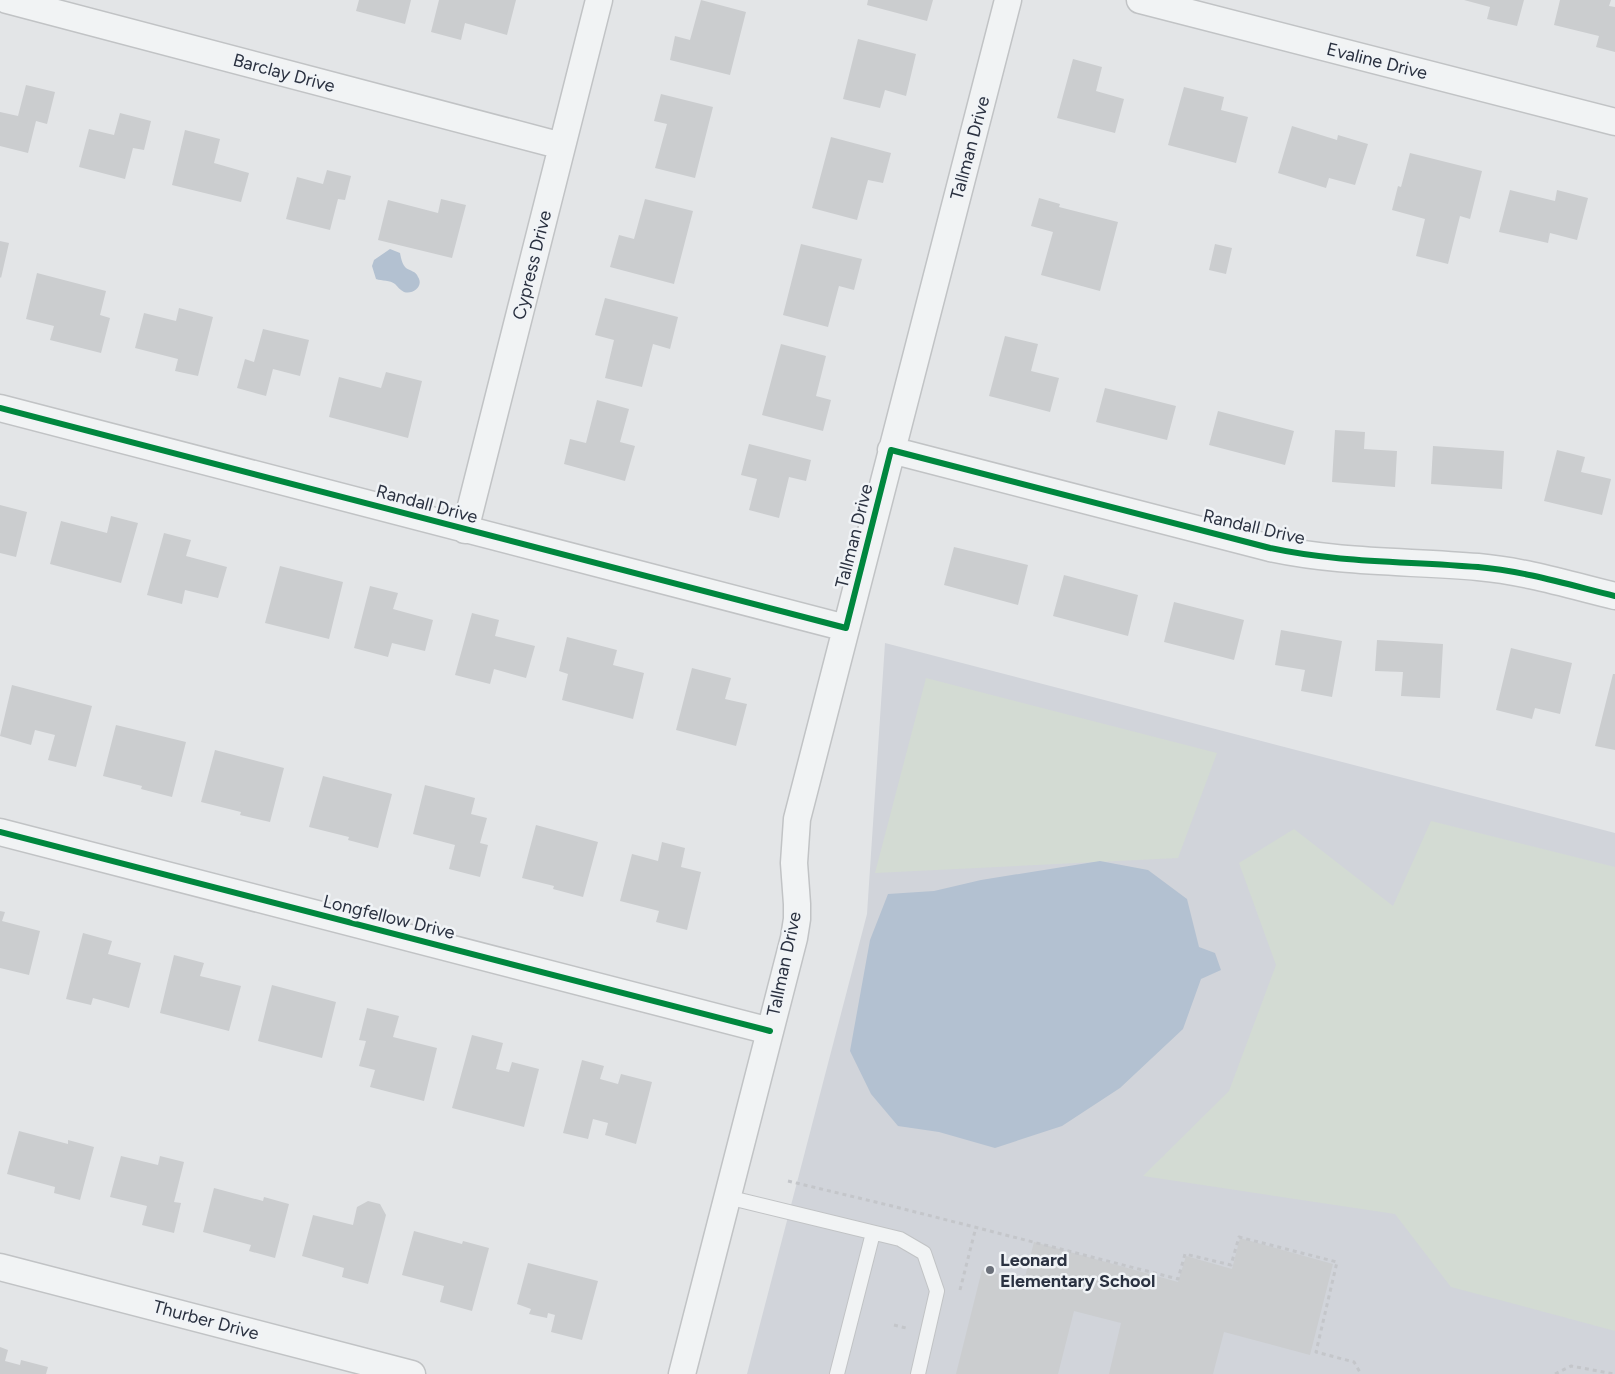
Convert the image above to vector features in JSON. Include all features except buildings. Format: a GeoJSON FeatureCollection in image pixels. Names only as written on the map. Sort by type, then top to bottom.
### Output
{"type":"FeatureCollection","features":[{"type":"Feature","properties":{"kind":"street","name":"Barclay Drive"},"geometry":{"type":"LineString","coordinates":[[7,0],[562,146]]}},
{"type":"Feature","properties":{"kind":"street","name":"Cypress Drive"},"geometry":{"type":"LineString","coordinates":[[465,530],[599,0]]}},
{"type":"Feature","properties":{"kind":"street","name":"Tallman Drive"},"geometry":{"type":"LineString","coordinates":[[682,1374],[794,938],[797,919],[794,863],[796,819],[1008,0]]}},
{"type":"Feature","properties":{"kind":"street","name":"Evaline Drive"},"geometry":{"type":"LineString","coordinates":[[1140,0],[1615,122]]}},
{"type":"Feature","properties":{"kind":"street","name":"Randall Drive"},"geometry":{"type":"LineString","coordinates":[[0,408],[846,628]]}},
{"type":"Feature","properties":{"kind":"street","name":"Randall Drive"},"geometry":{"type":"LineString","coordinates":[[891,450],[1302,555],[1338,559],[1479,567],[1539,577],[1615,596]]}},
{"type":"Feature","properties":{"kind":"street","name":"Longfellow Drive"},"geometry":{"type":"LineString","coordinates":[[0,832],[770,1032]]}},
{"type":"Feature","properties":{"kind":"street","name":"Thurber Drive"},"geometry":{"type":"LineString","coordinates":[[0,1267],[412,1374]]}},
{"type":"Feature","properties":{"kind":"lane"},"geometry":{"type":"LineString","coordinates":[[727,1197],[900,1239],[924,1253],[937,1290],[918,1374]]}},
{"type":"Feature","properties":{"kind":"lane"},"geometry":{"type":"LineString","coordinates":[[837,1374],[873,1233]]}},
{"type":"Feature","properties":{"kind":"path"},"geometry":{"type":"LineString","coordinates":[[788,1181],[1178,1279],[1185,1254],[1231,1265],[1239,1237],[1337,1262],[1316,1352],[1354,1362],[1361,1374]]}},
{"type":"Feature","properties":{"kind":"path"},"geometry":{"type":"LineString","coordinates":[[1555,1374],[1571,1366],[1614,1374]]}},
{"type":"Feature","properties":{"kind":"shaded area"},"geometry":{"type":"Polygon","coordinates":[[[885,643],[1615,833],[1615,1374],[747,1374],[867,914],[885,643]]]}},
{"type":"Feature","properties":{"kind":"shaded area"},"geometry":{"type":"Polygon","coordinates":[[[926,678],[1217,753],[1178,858],[875,873],[926,678]]]}},
{"type":"Feature","properties":{"kind":"shaded area"},"geometry":{"type":"Polygon","coordinates":[[[1431,821],[1615,867],[1615,1331],[1451,1287],[1395,1214],[1143,1176],[1229,1091],[1276,965],[1239,863],[1294,829],[1393,906],[1431,821]]]}},
{"type":"Feature","properties":{"kind":"water"},"geometry":{"type":"Polygon","coordinates":[[[390,249],[400,253],[405,266],[417,275],[420,284],[414,291],[407,293],[393,283],[376,279],[372,266],[374,260],[390,249]]]}},
{"type":"Feature","properties":{"kind":"water"},"geometry":{"type":"Polygon","coordinates":[[[1100,861],[1148,870],[1187,899],[1199,947],[1215,953],[1221,970],[1201,979],[1183,1029],[1120,1088],[1062,1126],[995,1148],[939,1132],[898,1126],[871,1094],[850,1051],[870,940],[888,894],[934,891],[981,880],[1100,861]]]}},
{"type":"Feature","properties":{"kind":"cycle path"},"geometry":{"type":"LineString","coordinates":[[0,408],[846,628],[891,450],[1270,548],[1348,559],[1495,569],[1547,579],[1615,596]]}},
{"type":"Feature","properties":{"kind":"cycle path"},"geometry":{"type":"LineString","coordinates":[[0,832],[770,1031]]}},
{"type":"Feature","properties":{"kind":"place","name":"Leonard Elementary School"},"geometry":{"type":"Point","coordinates":[990,1270]}}]}
